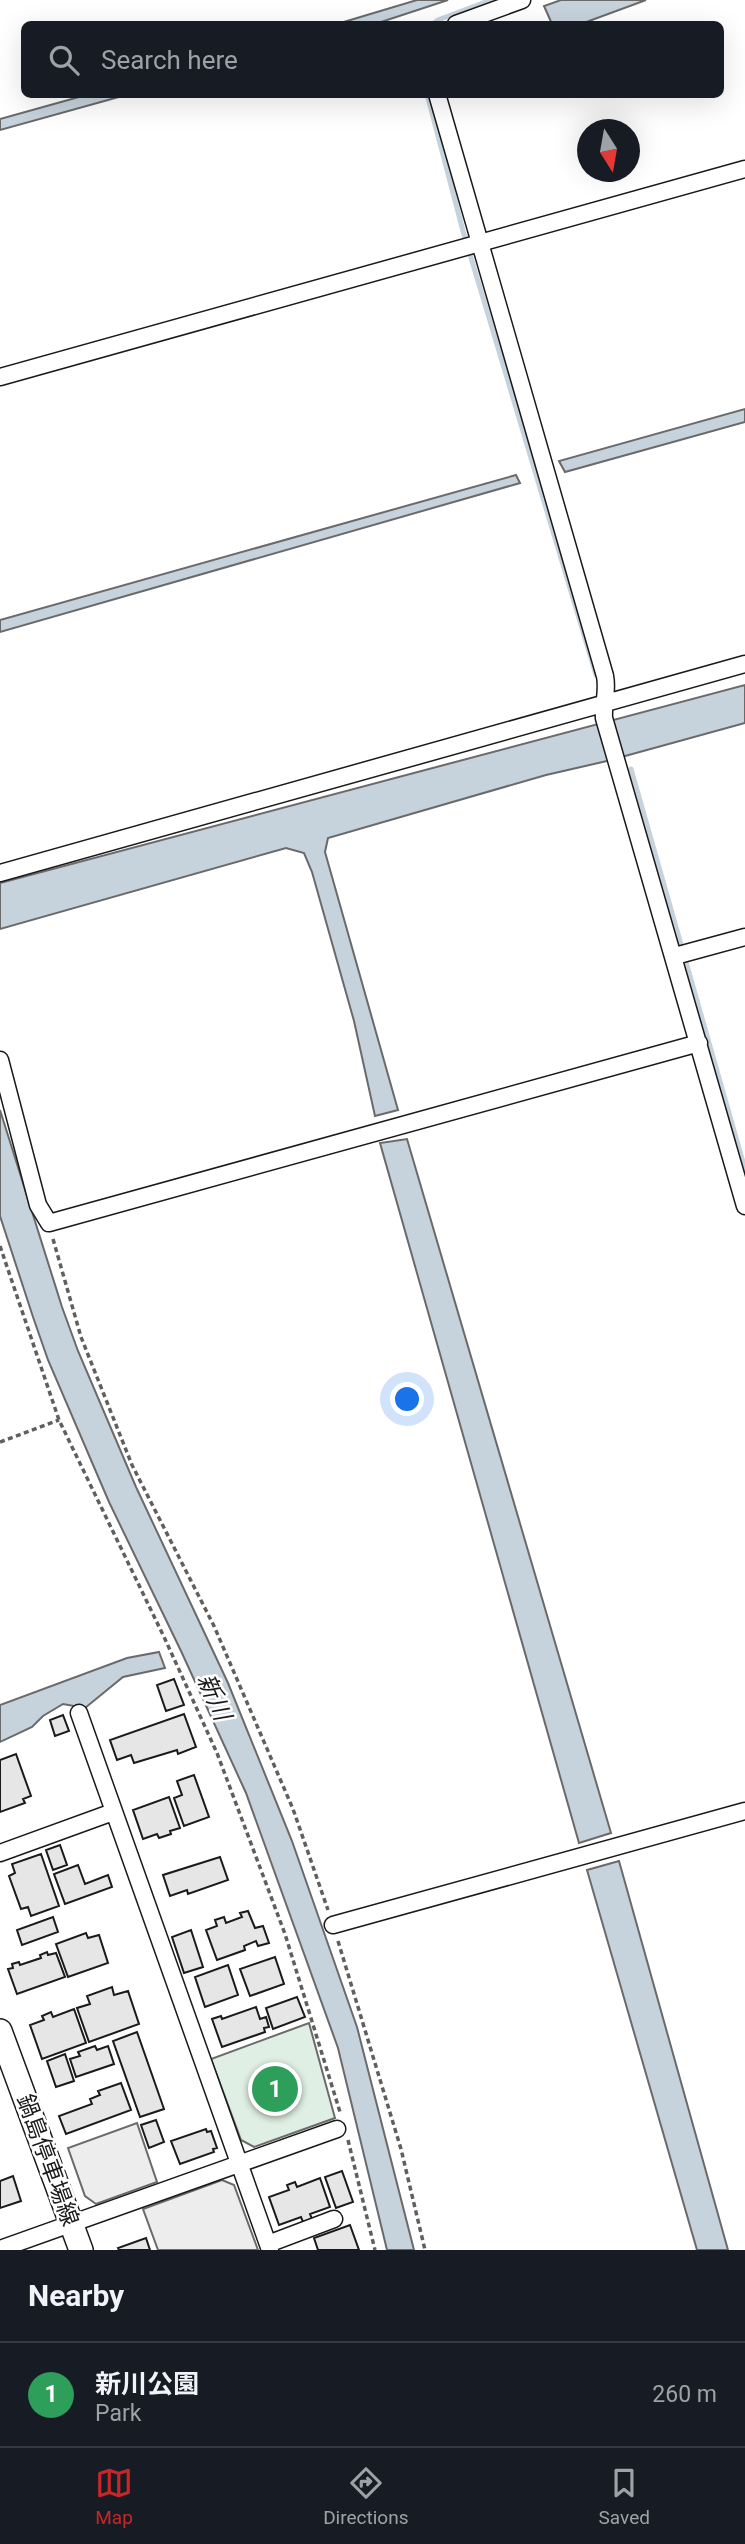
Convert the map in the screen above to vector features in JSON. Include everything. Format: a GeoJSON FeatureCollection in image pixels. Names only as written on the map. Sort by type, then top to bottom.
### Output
{"type":"FeatureCollection","features":[{"type":"Feature","properties":{"kind":"main road","name":"鍋島停車場線"},"geometry":{"type":"LineString","coordinates":[[0,2031],[81,2250]]}},
{"type":"Feature","properties":{"kind":"street"},"geometry":{"type":"LineString","coordinates":[[464,21],[522,0]]}},
{"type":"Feature","properties":{"kind":"street"},"geometry":{"type":"LineString","coordinates":[[438,98],[605,676],[607,689],[603,711],[619,771],[681,955],[699,1042],[745,1206]]}},
{"type":"Feature","properties":{"kind":"street"},"geometry":{"type":"LineString","coordinates":[[0,377],[745,169]]}},
{"type":"Feature","properties":{"kind":"street"},"geometry":{"type":"LineString","coordinates":[[0,873],[603,711],[745,664]]}},
{"type":"Feature","properties":{"kind":"street"},"geometry":{"type":"LineString","coordinates":[[681,955],[745,937]]}},
{"type":"Feature","properties":{"kind":"street"},"geometry":{"type":"LineString","coordinates":[[0,1060],[38,1205],[49,1223],[699,1042]]}},
{"type":"Feature","properties":{"kind":"street"},"geometry":{"type":"LineString","coordinates":[[79,1713],[269,2247],[334,2219]]}},
{"type":"Feature","properties":{"kind":"street"},"geometry":{"type":"LineString","coordinates":[[333,1925],[745,1811]]}},
{"type":"Feature","properties":{"kind":"street"},"geometry":{"type":"LineString","coordinates":[[0,1853],[113,1812]]}},
{"type":"Feature","properties":{"kind":"street"},"geometry":{"type":"LineString","coordinates":[[0,2249],[342,2127]]}},
{"type":"Feature","properties":{"kind":"path"},"geometry":{"type":"LineString","coordinates":[[49,1223],[81,1337],[132,1465],[214,1626],[293,1809],[333,1925],[401,2149],[425,2250]]}},
{"type":"Feature","properties":{"kind":"path"},"geometry":{"type":"LineString","coordinates":[[0,1246],[59,1420],[217,1753],[285,1934],[375,2250]]}},
{"type":"Feature","properties":{"kind":"path"},"geometry":{"type":"LineString","coordinates":[[0,1442],[59,1420]]}},
{"type":"Feature","properties":{"kind":"green space"},"geometry":{"type":"Polygon","coordinates":[[[309,2023],[335,2118],[254,2147],[241,2140],[211,2059],[309,2023]]]}},
{"type":"Feature","properties":{"kind":"shaded area"},"geometry":{"type":"Polygon","coordinates":[[[137,2123],[157,2182],[96,2204],[85,2196],[68,2148],[137,2123]]]}},
{"type":"Feature","properties":{"kind":"shaded area"},"geometry":{"type":"Polygon","coordinates":[[[222,2180],[234,2185],[258,2250],[158,2250],[143,2209],[222,2180]]]}},
{"type":"Feature","properties":{"kind":"water"},"geometry":{"type":"Polygon","coordinates":[[[417,0],[448,0],[384,21],[347,21],[417,0]]]}},
{"type":"Feature","properties":{"kind":"water"},"geometry":{"type":"Polygon","coordinates":[[[561,0],[646,0],[589,21],[551,21],[544,6],[561,0]]]}},
{"type":"Feature","properties":{"kind":"water"},"geometry":{"type":"Polygon","coordinates":[[[75,98],[115,98],[0,130],[0,119],[75,98]]]}},
{"type":"Feature","properties":{"kind":"water"},"geometry":{"type":"Polygon","coordinates":[[[745,409],[745,422],[565,472],[559,461],[745,409]]]}},
{"type":"Feature","properties":{"kind":"water"},"geometry":{"type":"Polygon","coordinates":[[[516,475],[520,483],[0,632],[0,620],[516,475]]]}},
{"type":"Feature","properties":{"kind":"water"},"geometry":{"type":"Polygon","coordinates":[[[745,685],[745,723],[546,775],[328,838],[325,852],[398,1110],[375,1116],[354,1021],[312,872],[304,853],[286,848],[0,929],[0,883],[745,685]]]}},
{"type":"Feature","properties":{"kind":"water","name":"新川"},"geometry":{"type":"Polygon","coordinates":[[[0,1110],[78,1351],[136,1487],[228,1683],[292,1841],[357,2027],[414,2250],[387,2250],[338,2048],[246,1793],[109,1502],[48,1360],[0,1216],[0,1110]]]}},
{"type":"Feature","properties":{"kind":"water"},"geometry":{"type":"Polygon","coordinates":[[[407,1139],[611,1833],[579,1843],[380,1143],[407,1139]]]}},
{"type":"Feature","properties":{"kind":"water"},"geometry":{"type":"Polygon","coordinates":[[[159,1652],[165,1668],[123,1677],[85,1708],[63,1704],[43,1716],[32,1727],[0,1742],[0,1705],[127,1658],[159,1652]]]}},
{"type":"Feature","properties":{"kind":"water"},"geometry":{"type":"Polygon","coordinates":[[[619,1861],[728,2250],[697,2250],[587,1870],[619,1861]]]}},
{"type":"Feature","properties":{"kind":"building"},"geometry":{"type":"Polygon","coordinates":[[[174,1679],[184,1705],[166,1711],[157,1685],[174,1679]]]}},
{"type":"Feature","properties":{"kind":"building"},"geometry":{"type":"Polygon","coordinates":[[[184,1714],[196,1747],[178,1754],[177,1750],[134,1763],[131,1755],[117,1760],[110,1740],[184,1714]]]}},
{"type":"Feature","properties":{"kind":"building"},"geometry":{"type":"Polygon","coordinates":[[[63,1715],[69,1731],[55,1736],[50,1720],[63,1715]]]}},
{"type":"Feature","properties":{"kind":"building"},"geometry":{"type":"Polygon","coordinates":[[[16,1754],[31,1796],[23,1799],[25,1803],[0,1812],[0,1760],[16,1754]]]}},
{"type":"Feature","properties":{"kind":"building"},"geometry":{"type":"Polygon","coordinates":[[[194,1775],[209,1817],[184,1826],[174,1798],[182,1795],[177,1781],[194,1775]]]}},
{"type":"Feature","properties":{"kind":"building"},"geometry":{"type":"Polygon","coordinates":[[[169,1797],[180,1828],[159,1838],[157,1834],[143,1839],[133,1810],[169,1797]]]}},
{"type":"Feature","properties":{"kind":"building"},"geometry":{"type":"Polygon","coordinates":[[[60,1845],[67,1865],[53,1870],[46,1850],[60,1845]]]}},
{"type":"Feature","properties":{"kind":"building"},"geometry":{"type":"Polygon","coordinates":[[[41,1854],[59,1906],[31,1916],[28,1907],[21,1909],[9,1876],[15,1873],[12,1864],[41,1854]]]}},
{"type":"Feature","properties":{"kind":"building"},"geometry":{"type":"Polygon","coordinates":[[[220,1857],[228,1880],[188,1894],[187,1890],[170,1896],[163,1875],[220,1857]]]}},
{"type":"Feature","properties":{"kind":"building"},"geometry":{"type":"Polygon","coordinates":[[[78,1865],[85,1884],[108,1875],[112,1887],[65,1904],[54,1874],[78,1865]]]}},
{"type":"Feature","properties":{"kind":"building"},"geometry":{"type":"Polygon","coordinates":[[[248,1911],[255,1928],[263,1926],[269,1943],[258,1946],[256,1941],[244,1946],[245,1950],[217,1960],[206,1930],[217,1926],[215,1920],[224,1917],[226,1923],[242,1917],[240,1913],[248,1911]]]}},
{"type":"Feature","properties":{"kind":"building"},"geometry":{"type":"Polygon","coordinates":[[[53,1917],[58,1932],[22,1945],[17,1930],[53,1917]]]}},
{"type":"Feature","properties":{"kind":"building"},"geometry":{"type":"Polygon","coordinates":[[[191,1930],[203,1967],[184,1973],[172,1937],[191,1930]]]}},
{"type":"Feature","properties":{"kind":"building"},"geometry":{"type":"Polygon","coordinates":[[[86,1933],[88,1938],[99,1935],[108,1963],[68,1977],[56,1944],[86,1933]]]}},
{"type":"Feature","properties":{"kind":"building"},"geometry":{"type":"Polygon","coordinates":[[[47,1952],[48,1955],[56,1953],[65,1977],[17,1994],[8,1969],[13,1968],[12,1964],[19,1962],[20,1965],[41,1958],[40,1955],[47,1952]]]}},
{"type":"Feature","properties":{"kind":"building"},"geometry":{"type":"Polygon","coordinates":[[[275,1957],[284,1984],[250,1996],[240,1969],[275,1957]]]}},
{"type":"Feature","properties":{"kind":"building"},"geometry":{"type":"Polygon","coordinates":[[[228,1965],[238,1995],[205,2007],[195,1977],[228,1965]]]}},
{"type":"Feature","properties":{"kind":"building"},"geometry":{"type":"Polygon","coordinates":[[[112,1987],[114,1995],[128,1991],[139,2024],[89,2042],[77,2008],[90,2004],[87,1996],[112,1987]]]}},
{"type":"Feature","properties":{"kind":"building"},"geometry":{"type":"Polygon","coordinates":[[[297,1997],[305,2017],[273,2029],[266,2008],[297,1997]]]}},
{"type":"Feature","properties":{"kind":"building"},"geometry":{"type":"Polygon","coordinates":[[[256,2007],[260,2019],[266,2017],[269,2027],[264,2028],[265,2032],[222,2047],[212,2019],[221,2016],[222,2019],[256,2007]]]}},
{"type":"Feature","properties":{"kind":"building"},"geometry":{"type":"Polygon","coordinates":[[[74,2009],[86,2043],[42,2059],[30,2025],[44,2020],[42,2016],[51,2012],[53,2017],[74,2009]]]}},
{"type":"Feature","properties":{"kind":"building"},"geometry":{"type":"Polygon","coordinates":[[[137,2032],[164,2109],[140,2117],[113,2041],[137,2032]]]}},
{"type":"Feature","properties":{"kind":"building"},"geometry":{"type":"Polygon","coordinates":[[[95,2046],[97,2050],[108,2046],[114,2064],[76,2077],[70,2059],[80,2056],[78,2052],[95,2046]]]}},
{"type":"Feature","properties":{"kind":"building"},"geometry":{"type":"Polygon","coordinates":[[[65,2054],[74,2081],[56,2087],[47,2061],[65,2054]]]}},
{"type":"Feature","properties":{"kind":"building"},"geometry":{"type":"Polygon","coordinates":[[[121,2083],[131,2110],[66,2134],[59,2116],[92,2104],[90,2099],[100,2095],[98,2091],[121,2083]]]}},
{"type":"Feature","properties":{"kind":"building"},"geometry":{"type":"Polygon","coordinates":[[[156,2120],[164,2142],[149,2148],[141,2125],[156,2120]]]}},
{"type":"Feature","properties":{"kind":"building"},"geometry":{"type":"Polygon","coordinates":[[[206,2129],[207,2132],[211,2131],[217,2148],[213,2149],[214,2152],[180,2164],[171,2141],[206,2129]]]}},
{"type":"Feature","properties":{"kind":"building"},"geometry":{"type":"Polygon","coordinates":[[[342,2171],[353,2202],[336,2208],[325,2177],[342,2171]]]}},
{"type":"Feature","properties":{"kind":"building"},"geometry":{"type":"Polygon","coordinates":[[[13,2176],[21,2201],[0,2208],[0,2181],[13,2176]]]}},
{"type":"Feature","properties":{"kind":"building"},"geometry":{"type":"Polygon","coordinates":[[[320,2178],[330,2207],[310,2214],[312,2219],[303,2222],[301,2217],[279,2225],[269,2197],[289,2190],[287,2185],[295,2182],[297,2187],[320,2178]]]}},
{"type":"Feature","properties":{"kind":"building"},"geometry":{"type":"Polygon","coordinates":[[[350,2225],[359,2250],[318,2250],[314,2238],[350,2225]]]}},
{"type":"Feature","properties":{"kind":"building"},"geometry":{"type":"Polygon","coordinates":[[[146,2238],[150,2250],[118,2248],[146,2238]]]}},
{"type":"Feature","properties":{"kind":"waterway"},"geometry":{"type":"LineString","coordinates":[[437,21],[491,0]]}},
{"type":"Feature","properties":{"kind":"waterway"},"geometry":{"type":"LineString","coordinates":[[428,98],[463,231],[596,675]]}},
{"type":"Feature","properties":{"kind":"waterway"},"geometry":{"type":"LineString","coordinates":[[631,769],[745,1169]]}},
{"type":"Feature","properties":{"kind":"place","name":"新川公園"},"geometry":{"type":"Point","coordinates":[275,2089]}}]}
